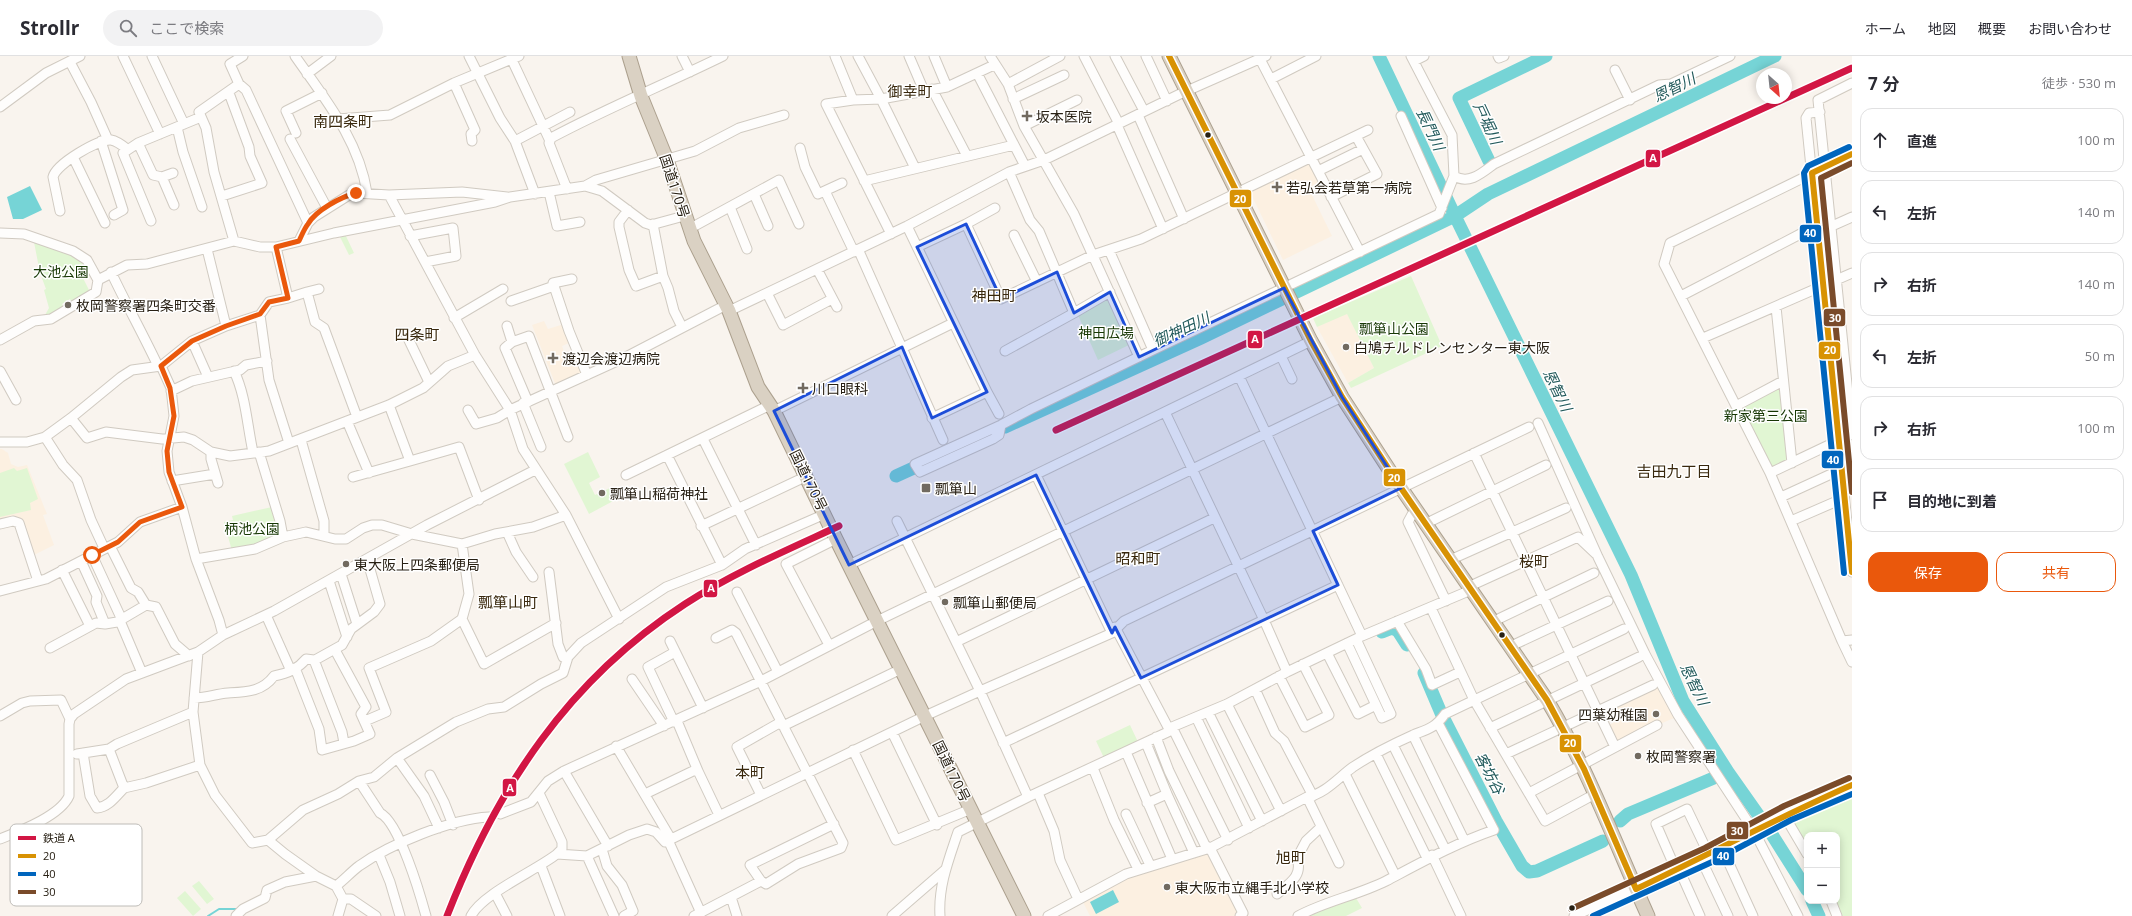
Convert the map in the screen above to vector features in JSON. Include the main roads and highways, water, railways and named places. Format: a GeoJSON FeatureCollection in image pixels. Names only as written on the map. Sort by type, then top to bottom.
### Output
{"type":"FeatureCollection","features":[{"type":"Feature","properties":{"kind":"highway","name":"国道170号"},"geometry":{"type":"LineString","coordinates":[[629,56],[641,96],[667,160],[689,229],[702,260],[728,308],[758,387],[768,408],[807,476],[826,514],[836,539],[1024,916]]}},
{"type":"Feature","properties":{"kind":"highway"},"geometry":{"type":"LineString","coordinates":[[1169,56],[1311,341],[1342,397],[1425,524],[1547,700],[1564,728],[1596,794],[1648,916]]}},
{"type":"Feature","properties":{"kind":"water"},"geometry":{"type":"Polygon","coordinates":[[[30,186],[42,210],[23,219],[13,219],[7,197],[30,186]]]}},
{"type":"Feature","properties":{"kind":"water"},"geometry":{"type":"Polygon","coordinates":[[[1113,890],[1119,902],[1096,914],[1090,902],[1113,890]]]}},
{"type":"Feature","properties":{"kind":"waterway","name":"恩智川"},"geometry":{"type":"LineString","coordinates":[[1379,56],[1455,216],[1631,575],[1683,701],[1728,772],[1771,833],[1804,885]]}},
{"type":"Feature","properties":{"kind":"waterway","name":"戸堀川"},"geometry":{"type":"LineString","coordinates":[[1489,161],[1459,98],[1546,56]]}},
{"type":"Feature","properties":{"kind":"waterway","name":"御神田川"},"geometry":{"type":"LineString","coordinates":[[1005,427],[1201,338],[1455,216],[1488,194],[1775,56]]}},
{"type":"Feature","properties":{"kind":"waterway","name":"御神田川"},"geometry":{"type":"LineString","coordinates":[[896,476],[929,461]]}},
{"type":"Feature","properties":{"kind":"waterway","name":"客坊谷"},"geometry":{"type":"LineString","coordinates":[[1382,632],[1392,628],[1398,631],[1407,645]]}},
{"type":"Feature","properties":{"kind":"waterway","name":"客坊谷"},"geometry":{"type":"LineString","coordinates":[[1424,673],[1441,713],[1496,821],[1522,866],[1529,872],[1537,871],[1603,841]]}},
{"type":"Feature","properties":{"kind":"waterway","name":"客坊谷"},"geometry":{"type":"LineString","coordinates":[[1620,821],[1628,814],[1728,772]]}},
{"type":"Feature","properties":{"kind":"waterway","name":"恩智川"},"geometry":{"type":"LineString","coordinates":[[1762,834],[1771,833]]}},
{"type":"Feature","properties":{"kind":"waterway"},"geometry":{"type":"LineString","coordinates":[[1730,851],[1746,843]]}},
{"type":"Feature","properties":{"kind":"waterway"},"geometry":{"type":"LineString","coordinates":[[1707,862],[1720,856]]}},
{"type":"Feature","properties":{"kind":"waterway"},"geometry":{"type":"LineString","coordinates":[[1684,873],[1700,865]]}},
{"type":"Feature","properties":{"kind":"waterway"},"geometry":{"type":"LineString","coordinates":[[1658,886],[1678,876]]}},
{"type":"Feature","properties":{"kind":"waterway","name":"恩智川"},"geometry":{"type":"LineString","coordinates":[[1813,904],[1819,916]]}},
{"type":"Feature","properties":{"kind":"waterway"},"geometry":{"type":"LineString","coordinates":[[208,916],[219,909],[238,909]]}},
{"type":"Feature","properties":{"kind":"rail line","name":"A"},"geometry":{"type":"LineString","coordinates":[[1056,430],[1852,68]]}},
{"type":"Feature","properties":{"kind":"rail line","name":"A"},"geometry":{"type":"LineString","coordinates":[[447,916],[467,869],[489,824],[513,781],[541,740],[571,702],[605,667],[643,634],[703,593],[760,562],[839,526]]}},
{"type":"Feature","properties":{"kind":"place","name":"坂本医院"},"geometry":{"type":"Point","coordinates":[1027,116]}},
{"type":"Feature","properties":{"kind":"place","name":"若弘会若草第一病院"},"geometry":{"type":"Point","coordinates":[1277,187]}},
{"type":"Feature","properties":{"kind":"place","name":"枚岡警察署四条町交番"},"geometry":{"type":"Point","coordinates":[68,305]}},
{"type":"Feature","properties":{"kind":"place","name":"白鳩チルドレンセンター東大阪"},"geometry":{"type":"Point","coordinates":[1346,347]}},
{"type":"Feature","properties":{"kind":"place","name":"渡辺会渡辺病院"},"geometry":{"type":"Point","coordinates":[553,358]}},
{"type":"Feature","properties":{"kind":"place","name":"川口眼科"},"geometry":{"type":"Point","coordinates":[803,388]}},
{"type":"Feature","properties":{"kind":"place","name":"瓢箪山"},"geometry":{"type":"Point","coordinates":[926,488]}},
{"type":"Feature","properties":{"kind":"place","name":"瓢箪山稲荷神社"},"geometry":{"type":"Point","coordinates":[602,493]}},
{"type":"Feature","properties":{"kind":"place","name":"東大阪上四条郵便局"},"geometry":{"type":"Point","coordinates":[346,564]}},
{"type":"Feature","properties":{"kind":"place","name":"瓢箪山郵便局"},"geometry":{"type":"Point","coordinates":[945,602]}},
{"type":"Feature","properties":{"kind":"place","name":"四葉幼稚園"},"geometry":{"type":"Point","coordinates":[1656,714]}},
{"type":"Feature","properties":{"kind":"place","name":"枚岡警察署"},"geometry":{"type":"Point","coordinates":[1638,756]}},
{"type":"Feature","properties":{"kind":"place","name":"東大阪市立縄手北小学校"},"geometry":{"type":"Point","coordinates":[1167,887]}},
{"type":"Feature","properties":{"kind":"district","name":"御幸町"},"geometry":{"type":"Point","coordinates":[910,91]}},
{"type":"Feature","properties":{"kind":"district","name":"南四条町"},"geometry":{"type":"Point","coordinates":[343,121]}},
{"type":"Feature","properties":{"kind":"district","name":"神田町"},"geometry":{"type":"Point","coordinates":[994,295]}},
{"type":"Feature","properties":{"kind":"district","name":"四条町"},"geometry":{"type":"Point","coordinates":[417,334]}},
{"type":"Feature","properties":{"kind":"district","name":"吉田九丁目"},"geometry":{"type":"Point","coordinates":[1674,471]}},
{"type":"Feature","properties":{"kind":"district","name":"昭和町"},"geometry":{"type":"Point","coordinates":[1138,558]}},
{"type":"Feature","properties":{"kind":"district","name":"桜町"},"geometry":{"type":"Point","coordinates":[1534,561]}},
{"type":"Feature","properties":{"kind":"district","name":"瓢箪山町"},"geometry":{"type":"Point","coordinates":[508,602]}},
{"type":"Feature","properties":{"kind":"district","name":"本町"},"geometry":{"type":"Point","coordinates":[750,772]}},
{"type":"Feature","properties":{"kind":"district","name":"旭町"},"geometry":{"type":"Point","coordinates":[1291,857]}},
{"type":"Feature","properties":{"kind":"water label","name":"長門川"},"geometry":{"type":"Point","coordinates":[1431,129]}},
{"type":"Feature","properties":{"kind":"park label","name":"大池公園"},"geometry":{"type":"Point","coordinates":[61,271]}},
{"type":"Feature","properties":{"kind":"park label","name":"瓢箪山公園"},"geometry":{"type":"Point","coordinates":[1394,328]}},
{"type":"Feature","properties":{"kind":"park label","name":"神田広場"},"geometry":{"type":"Point","coordinates":[1106,332]}},
{"type":"Feature","properties":{"kind":"park label","name":"新家第三公園"},"geometry":{"type":"Point","coordinates":[1766,415]}},
{"type":"Feature","properties":{"kind":"park label","name":"柄池公園"},"geometry":{"type":"Point","coordinates":[252,528]}}]}
